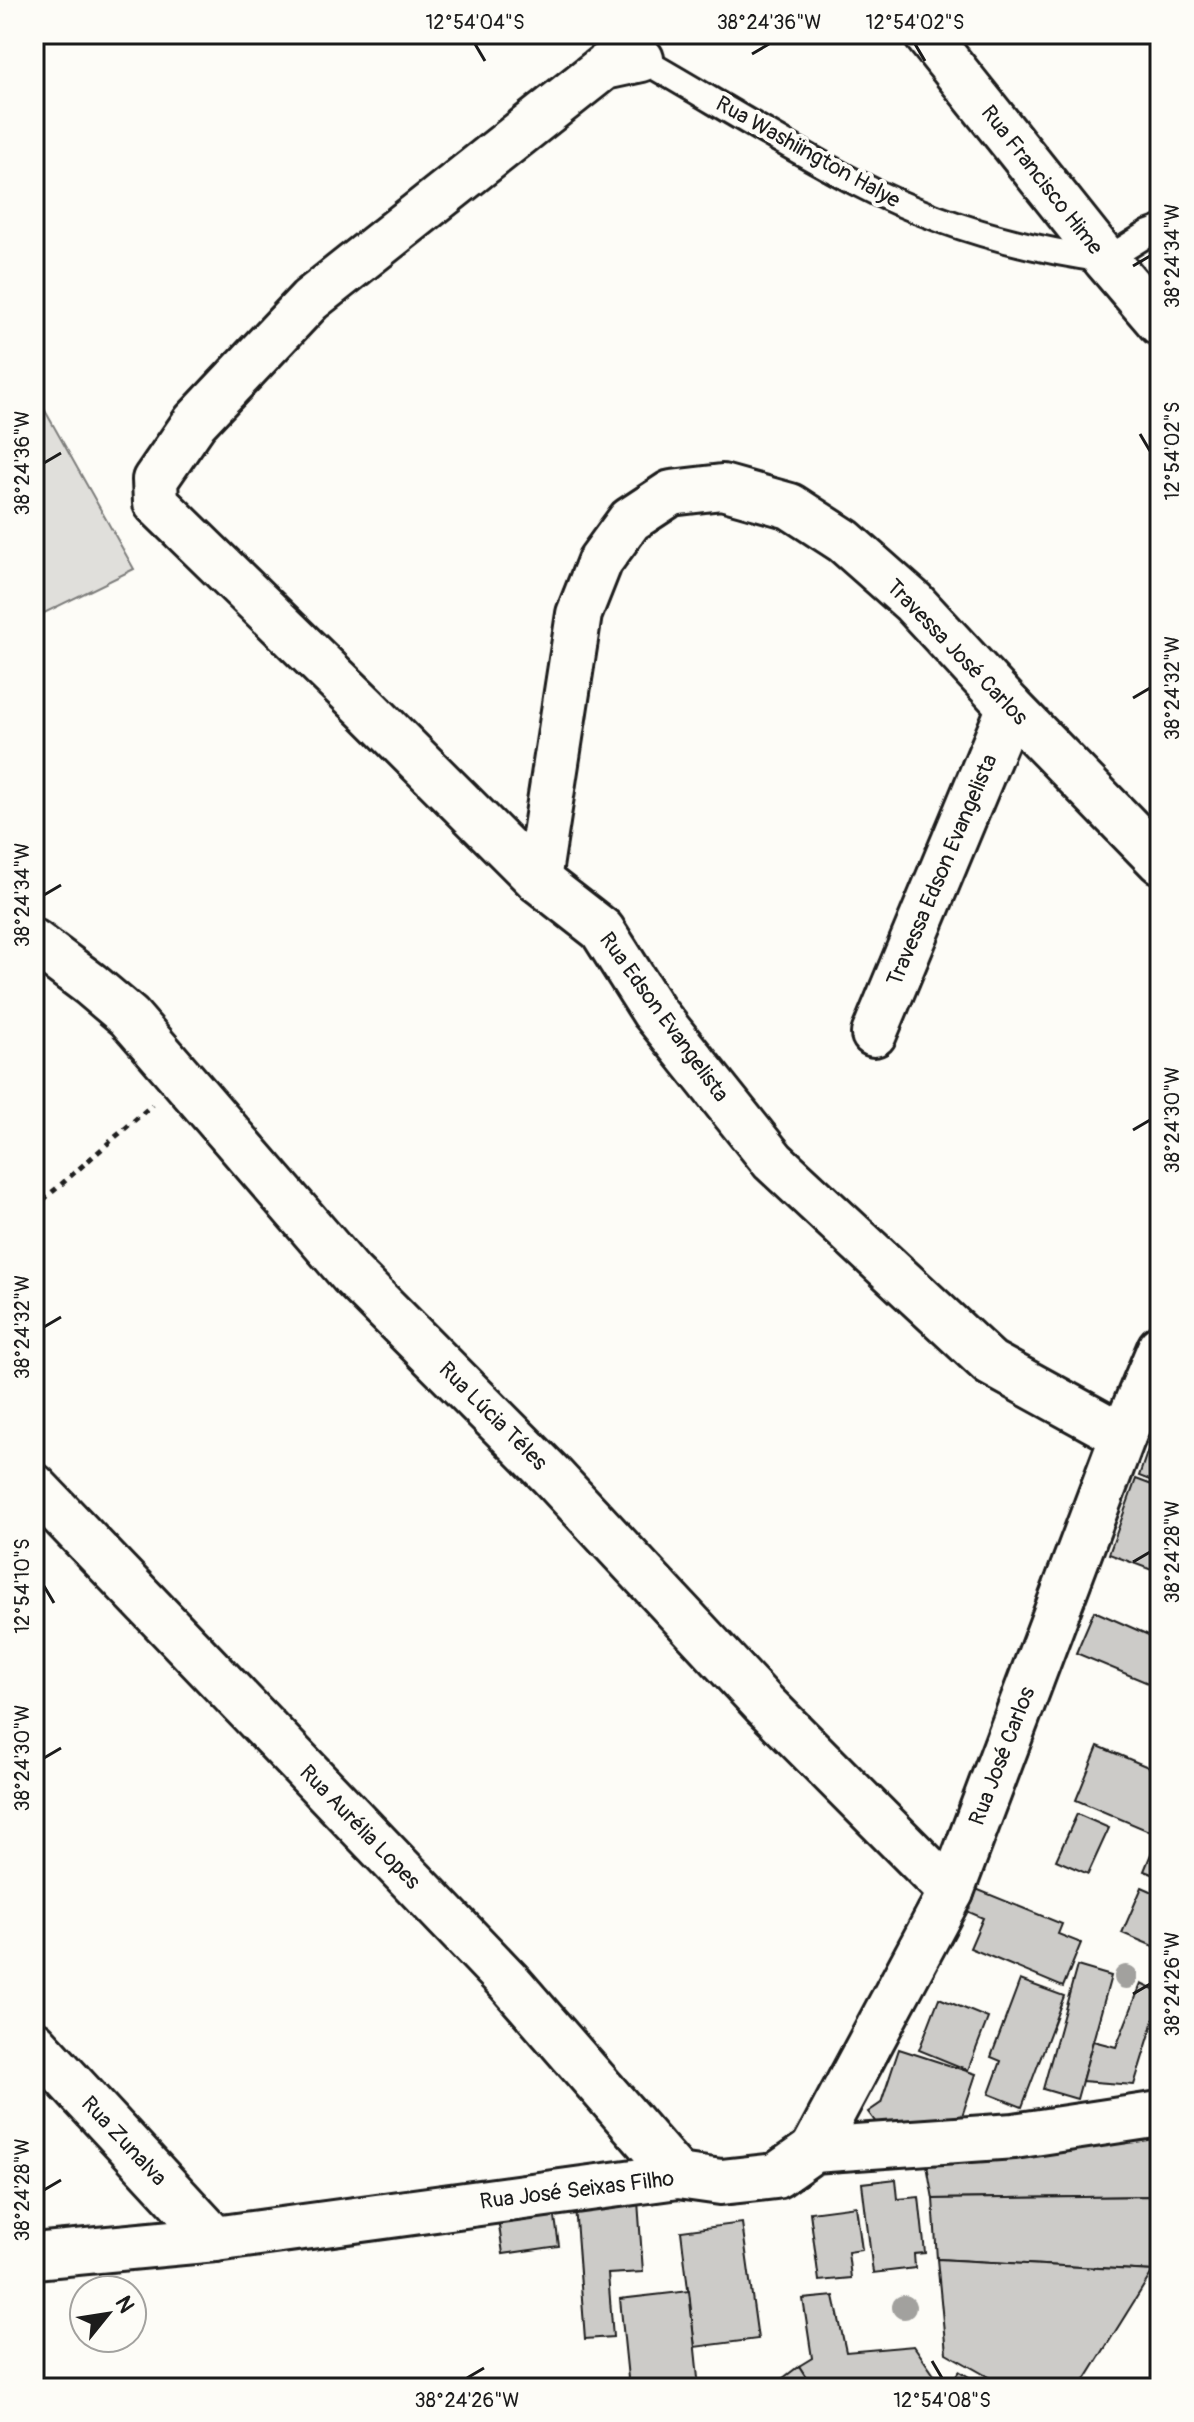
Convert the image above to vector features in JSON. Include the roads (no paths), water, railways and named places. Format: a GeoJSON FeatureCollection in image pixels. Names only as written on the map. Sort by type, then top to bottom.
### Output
{"type":"FeatureCollection","features":[{"type":"Feature","properties":{"kind":"street","name":"Rua Francisco Hime"},"geometry":{"type":"LineString","coordinates":[[926,34],[1160,323]]}},
{"type":"Feature","properties":{"kind":"street","name":"Rua Edson Evangelista"},"geometry":{"type":"LineString","coordinates":[[641,59],[604,67],[310,300],[195,422],[155,480],[156,503],[538,880],[602,930],[654,1012],[773,1161],[990,1363],[1123,1436]]}},
{"type":"Feature","properties":{"kind":"street","name":"Travessa José Carlos"},"geometry":{"type":"LineString","coordinates":[[538,880],[579,614],[600,561],[630,520],[671,493],[722,487],[790,506],[844,541],[913,602],[1160,861]]}},
{"type":"Feature","properties":{"kind":"street","name":"Travessa Edson Evangelista"},"geometry":{"type":"LineString","coordinates":[[874,1034],[1010,707]]}},
{"type":"Feature","properties":{"kind":"street","name":"Rua Lúcia Téles"},"geometry":{"type":"LineString","coordinates":[[34,942],[129,1017],[351,1274],[551,1475],[764,1704],[951,1892]]}},
{"type":"Feature","properties":{"kind":"street","name":"Rua José Carlos"},"geometry":{"type":"LineString","coordinates":[[813,2150],[951,1892],[1123,1436],[1160,1348]]}},
{"type":"Feature","properties":{"kind":"street","name":"Rua Aurélia Lopes"},"geometry":{"type":"LineString","coordinates":[[34,1486],[510,1983],[678,2176]]}},
{"type":"Feature","properties":{"kind":"street","name":"Rua Zunalva"},"geometry":{"type":"LineString","coordinates":[[34,2043],[215,2239]]}},
{"type":"Feature","properties":{"kind":"street"},"geometry":{"type":"LineString","coordinates":[[813,2150],[1014,2136],[1160,2114]]}},
{"type":"Feature","properties":{"kind":"street","name":"Rua José Seixas Filho"},"geometry":{"type":"LineString","coordinates":[[34,2256],[215,2239],[678,2176],[721,2182],[776,2176],[813,2150]]}},
{"type":"Feature","properties":{"kind":"lane","name":"Rua Washiington Halye"},"geometry":{"type":"LineString","coordinates":[[641,59],[857,183],[903,205],[1055,253],[1106,260]]}},
{"type":"Feature","properties":{"kind":"lane"},"geometry":{"type":"LineString","coordinates":[[1106,260],[1160,229]]}}]}
